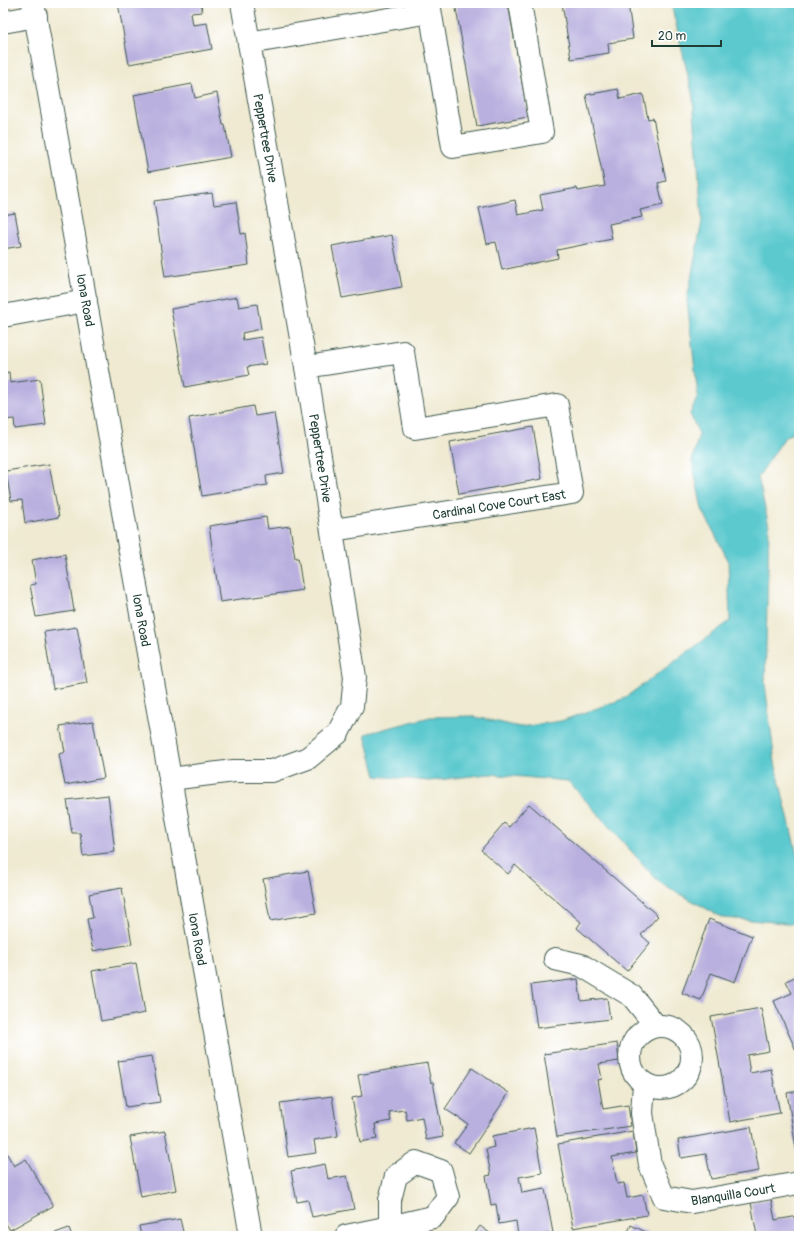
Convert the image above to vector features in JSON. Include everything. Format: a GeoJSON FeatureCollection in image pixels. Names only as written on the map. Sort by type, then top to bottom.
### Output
{"type":"FeatureCollection","features":[{"type":"Feature","properties":{"kind":"street","name":"Peppertree Drive"},"geometry":{"type":"LineString","coordinates":[[170,779],[234,771],[272,771],[308,758],[338,733],[352,706],[355,677],[333,530],[306,367],[242,3]]}},
{"type":"Feature","properties":{"kind":"street"},"geometry":{"type":"LineString","coordinates":[[249,44],[429,7],[454,147],[542,132],[520,3]]}},
{"type":"Feature","properties":{"kind":"street"},"geometry":{"type":"LineString","coordinates":[[3,22],[34,10]]}},
{"type":"Feature","properties":{"kind":"street","name":"Iona Road"},"geometry":{"type":"LineString","coordinates":[[34,10],[251,1236]]}},
{"type":"Feature","properties":{"kind":"street"},"geometry":{"type":"LineString","coordinates":[[3,316],[86,301]]}},
{"type":"Feature","properties":{"kind":"street","name":"Cardinal Cove Court East"},"geometry":{"type":"LineString","coordinates":[[306,367],[403,352],[415,428],[557,404],[572,493],[333,530]]}},
{"type":"Feature","properties":{"kind":"street"},"geometry":{"type":"LineString","coordinates":[[555,959],[582,965],[632,996],[656,1026]]}},
{"type":"Feature","properties":{"kind":"street"},"geometry":{"type":"LineString","coordinates":[[656,1026],[667,1026],[677,1030],[685,1036],[690,1044],[693,1054],[692,1064],[685,1077],[673,1087],[664,1089],[654,1088],[644,1084],[637,1077],[632,1067],[630,1056],[632,1046],[638,1036],[646,1030],[656,1026]]}},
{"type":"Feature","properties":{"kind":"street","name":"Blanquilla Court"},"geometry":{"type":"LineString","coordinates":[[644,1084],[642,1112],[650,1165],[664,1197],[692,1202],[799,1183]]}},
{"type":"Feature","properties":{"kind":"street"},"geometry":{"type":"LineString","coordinates":[[346,1236],[390,1228]]}},
{"type":"Feature","properties":{"kind":"water"},"geometry":{"type":"Polygon","coordinates":[[[671,3],[799,3],[799,95],[796,116],[799,160],[799,429],[785,437],[758,477],[769,526],[765,684],[775,763],[799,863],[799,924],[723,918],[659,882],[568,781],[489,774],[429,781],[376,776],[365,734],[430,717],[471,716],[520,727],[561,721],[623,699],[730,621],[728,560],[702,509],[692,461],[699,434],[690,414],[698,396],[687,300],[702,221],[693,97],[671,3]]]}},
{"type":"Feature","properties":{"kind":"building"},"geometry":{"type":"Polygon","coordinates":[[[118,3],[201,3],[202,12],[191,13],[193,25],[207,23],[212,49],[129,64],[118,3]]]}},
{"type":"Feature","properties":{"kind":"building"},"geometry":{"type":"Polygon","coordinates":[[[455,3],[508,3],[528,117],[477,126],[455,3]]]}},
{"type":"Feature","properties":{"kind":"building"},"geometry":{"type":"Polygon","coordinates":[[[562,3],[628,3],[633,39],[608,43],[609,53],[571,59],[562,3]]]}},
{"type":"Feature","properties":{"kind":"building"},"geometry":{"type":"Polygon","coordinates":[[[192,84],[195,98],[217,93],[231,157],[148,172],[134,95],[192,84]]]}},
{"type":"Feature","properties":{"kind":"building"},"geometry":{"type":"Polygon","coordinates":[[[618,89],[620,99],[643,94],[648,119],[653,118],[666,181],[658,183],[663,205],[640,210],[642,217],[609,224],[612,239],[557,250],[558,258],[502,270],[496,242],[487,244],[479,208],[515,200],[518,215],[543,210],[540,195],[577,188],[578,191],[605,186],[586,95],[618,89]]]}},
{"type":"Feature","properties":{"kind":"building"},"geometry":{"type":"Polygon","coordinates":[[[212,193],[214,205],[236,202],[241,234],[245,233],[249,265],[165,277],[154,201],[212,193]]]}},
{"type":"Feature","properties":{"kind":"building"},"geometry":{"type":"Polygon","coordinates":[[[15,213],[21,246],[3,249],[3,215],[15,213]]]}},
{"type":"Feature","properties":{"kind":"building"},"geometry":{"type":"Polygon","coordinates":[[[392,235],[402,287],[342,298],[332,246],[392,235]]]}},
{"type":"Feature","properties":{"kind":"building"},"geometry":{"type":"Polygon","coordinates":[[[237,297],[239,307],[257,304],[261,329],[242,333],[243,340],[261,337],[266,364],[247,367],[249,375],[185,387],[171,309],[237,297]]]}},
{"type":"Feature","properties":{"kind":"building"},"geometry":{"type":"Polygon","coordinates":[[[9,372],[10,383],[40,379],[46,425],[15,429],[14,419],[3,420],[3,373],[9,372]]]}},
{"type":"Feature","properties":{"kind":"building"},"geometry":{"type":"Polygon","coordinates":[[[253,406],[255,416],[274,413],[284,473],[266,476],[267,485],[202,496],[189,418],[253,406]]]}},
{"type":"Feature","properties":{"kind":"building"},"geometry":{"type":"Polygon","coordinates":[[[533,427],[542,479],[459,494],[450,442],[533,427]]]}},
{"type":"Feature","properties":{"kind":"building"},"geometry":{"type":"Polygon","coordinates":[[[49,464],[59,517],[25,523],[22,500],[11,501],[6,471],[49,464]]]}},
{"type":"Feature","properties":{"kind":"building"},"geometry":{"type":"Polygon","coordinates":[[[266,517],[268,529],[290,526],[295,558],[298,558],[303,590],[220,602],[209,526],[266,517]]]}},
{"type":"Feature","properties":{"kind":"building"},"geometry":{"type":"Polygon","coordinates":[[[65,554],[74,611],[36,617],[30,585],[36,584],[32,560],[65,554]]]}},
{"type":"Feature","properties":{"kind":"building"},"geometry":{"type":"Polygon","coordinates":[[[77,627],[87,683],[53,689],[44,632],[77,627]]]}},
{"type":"Feature","properties":{"kind":"building"},"geometry":{"type":"Polygon","coordinates":[[[93,721],[104,778],[65,785],[59,754],[65,752],[60,726],[93,721]]]}},
{"type":"Feature","properties":{"kind":"building"},"geometry":{"type":"Polygon","coordinates":[[[108,795],[115,852],[83,856],[80,833],[72,833],[67,800],[108,795]]]}},
{"type":"Feature","properties":{"kind":"building"},"geometry":{"type":"Polygon","coordinates":[[[529,804],[658,916],[641,935],[650,943],[627,971],[577,928],[581,922],[515,865],[508,874],[481,850],[504,823],[509,827],[529,804]]]}},
{"type":"Feature","properties":{"kind":"building"},"geometry":{"type":"Polygon","coordinates":[[[308,871],[316,913],[270,921],[263,879],[308,871]]]}},
{"type":"Feature","properties":{"kind":"building"},"geometry":{"type":"Polygon","coordinates":[[[122,888],[132,944],[93,951],[87,919],[93,918],[89,894],[122,888]]]}},
{"type":"Feature","properties":{"kind":"building"},"geometry":{"type":"Polygon","coordinates":[[[709,919],[752,936],[735,982],[711,973],[701,1000],[682,993],[709,919]]]}},
{"type":"Feature","properties":{"kind":"building"},"geometry":{"type":"Polygon","coordinates":[[[136,963],[145,1013],[101,1021],[92,971],[136,963]]]}},
{"type":"Feature","properties":{"kind":"building"},"geometry":{"type":"Polygon","coordinates":[[[799,975],[799,1057],[774,1001],[792,993],[786,981],[799,975]]]}},
{"type":"Feature","properties":{"kind":"building"},"geometry":{"type":"Polygon","coordinates":[[[578,979],[581,1001],[607,998],[610,1019],[537,1028],[531,985],[578,979]]]}},
{"type":"Feature","properties":{"kind":"building"},"geometry":{"type":"Polygon","coordinates":[[[761,1008],[769,1051],[747,1055],[750,1073],[771,1069],[780,1113],[730,1122],[711,1017],[761,1008]]]}},
{"type":"Feature","properties":{"kind":"building"},"geometry":{"type":"Polygon","coordinates":[[[617,1043],[619,1061],[599,1064],[602,1079],[598,1080],[603,1109],[628,1105],[631,1126],[557,1137],[544,1054],[617,1043]]]}},
{"type":"Feature","properties":{"kind":"building"},"geometry":{"type":"Polygon","coordinates":[[[152,1056],[160,1102],[126,1107],[118,1061],[152,1056]]]}},
{"type":"Feature","properties":{"kind":"building"},"geometry":{"type":"Polygon","coordinates":[[[427,1063],[431,1083],[433,1082],[443,1137],[426,1140],[422,1117],[407,1120],[405,1110],[389,1112],[391,1121],[375,1124],[377,1139],[360,1142],[352,1098],[362,1096],[358,1075],[427,1063]]]}},
{"type":"Feature","properties":{"kind":"building"},"geometry":{"type":"Polygon","coordinates":[[[472,1068],[509,1093],[469,1153],[454,1143],[468,1124],[445,1109],[472,1068]]]}},
{"type":"Feature","properties":{"kind":"building"},"geometry":{"type":"Polygon","coordinates":[[[799,1091],[799,1160],[798,1160],[787,1093],[799,1091]]]}},
{"type":"Feature","properties":{"kind":"building"},"geometry":{"type":"Polygon","coordinates":[[[332,1096],[338,1136],[314,1140],[316,1153],[288,1157],[280,1103],[332,1096]]]}},
{"type":"Feature","properties":{"kind":"building"},"geometry":{"type":"Polygon","coordinates":[[[751,1127],[759,1171],[711,1179],[706,1154],[681,1158],[678,1140],[751,1127]]]}},
{"type":"Feature","properties":{"kind":"building"},"geometry":{"type":"Polygon","coordinates":[[[534,1128],[542,1173],[519,1177],[522,1193],[545,1189],[553,1233],[534,1236],[518,1236],[516,1221],[499,1224],[496,1204],[491,1205],[486,1176],[491,1175],[486,1149],[494,1147],[492,1136],[534,1128]]]}},
{"type":"Feature","properties":{"kind":"building"},"geometry":{"type":"Polygon","coordinates":[[[165,1131],[176,1190],[141,1197],[130,1137],[165,1131]]]}},
{"type":"Feature","properties":{"kind":"building"},"geometry":{"type":"Polygon","coordinates":[[[633,1131],[636,1153],[612,1157],[617,1184],[624,1183],[627,1198],[643,1195],[647,1215],[573,1228],[558,1144],[633,1131]]]}},
{"type":"Feature","properties":{"kind":"building"},"geometry":{"type":"Polygon","coordinates":[[[7,1154],[14,1166],[26,1159],[53,1206],[10,1230],[3,1219],[3,1156],[7,1154]]]}},
{"type":"Feature","properties":{"kind":"building"},"geometry":{"type":"Polygon","coordinates":[[[325,1164],[328,1179],[347,1176],[354,1209],[312,1217],[308,1200],[297,1202],[291,1171],[325,1164]]]}},
{"type":"Feature","properties":{"kind":"building"},"geometry":{"type":"Polygon","coordinates":[[[771,1199],[775,1220],[799,1216],[799,1236],[757,1236],[751,1202],[771,1199]]]}},
{"type":"Feature","properties":{"kind":"building"},"geometry":{"type":"Polygon","coordinates":[[[180,1219],[184,1236],[141,1236],[139,1226],[180,1219]]]}},
{"type":"Feature","properties":{"kind":"building"},"geometry":{"type":"Polygon","coordinates":[[[631,1225],[648,1233],[646,1236],[626,1236],[631,1225]]]}},
{"type":"Feature","properties":{"kind":"building"},"geometry":{"type":"Polygon","coordinates":[[[480,1226],[494,1236],[473,1236],[480,1226]]]}},
{"type":"Feature","properties":{"kind":"building"},"geometry":{"type":"Polygon","coordinates":[[[69,1228],[72,1236],[47,1236],[69,1228]]]}}]}
